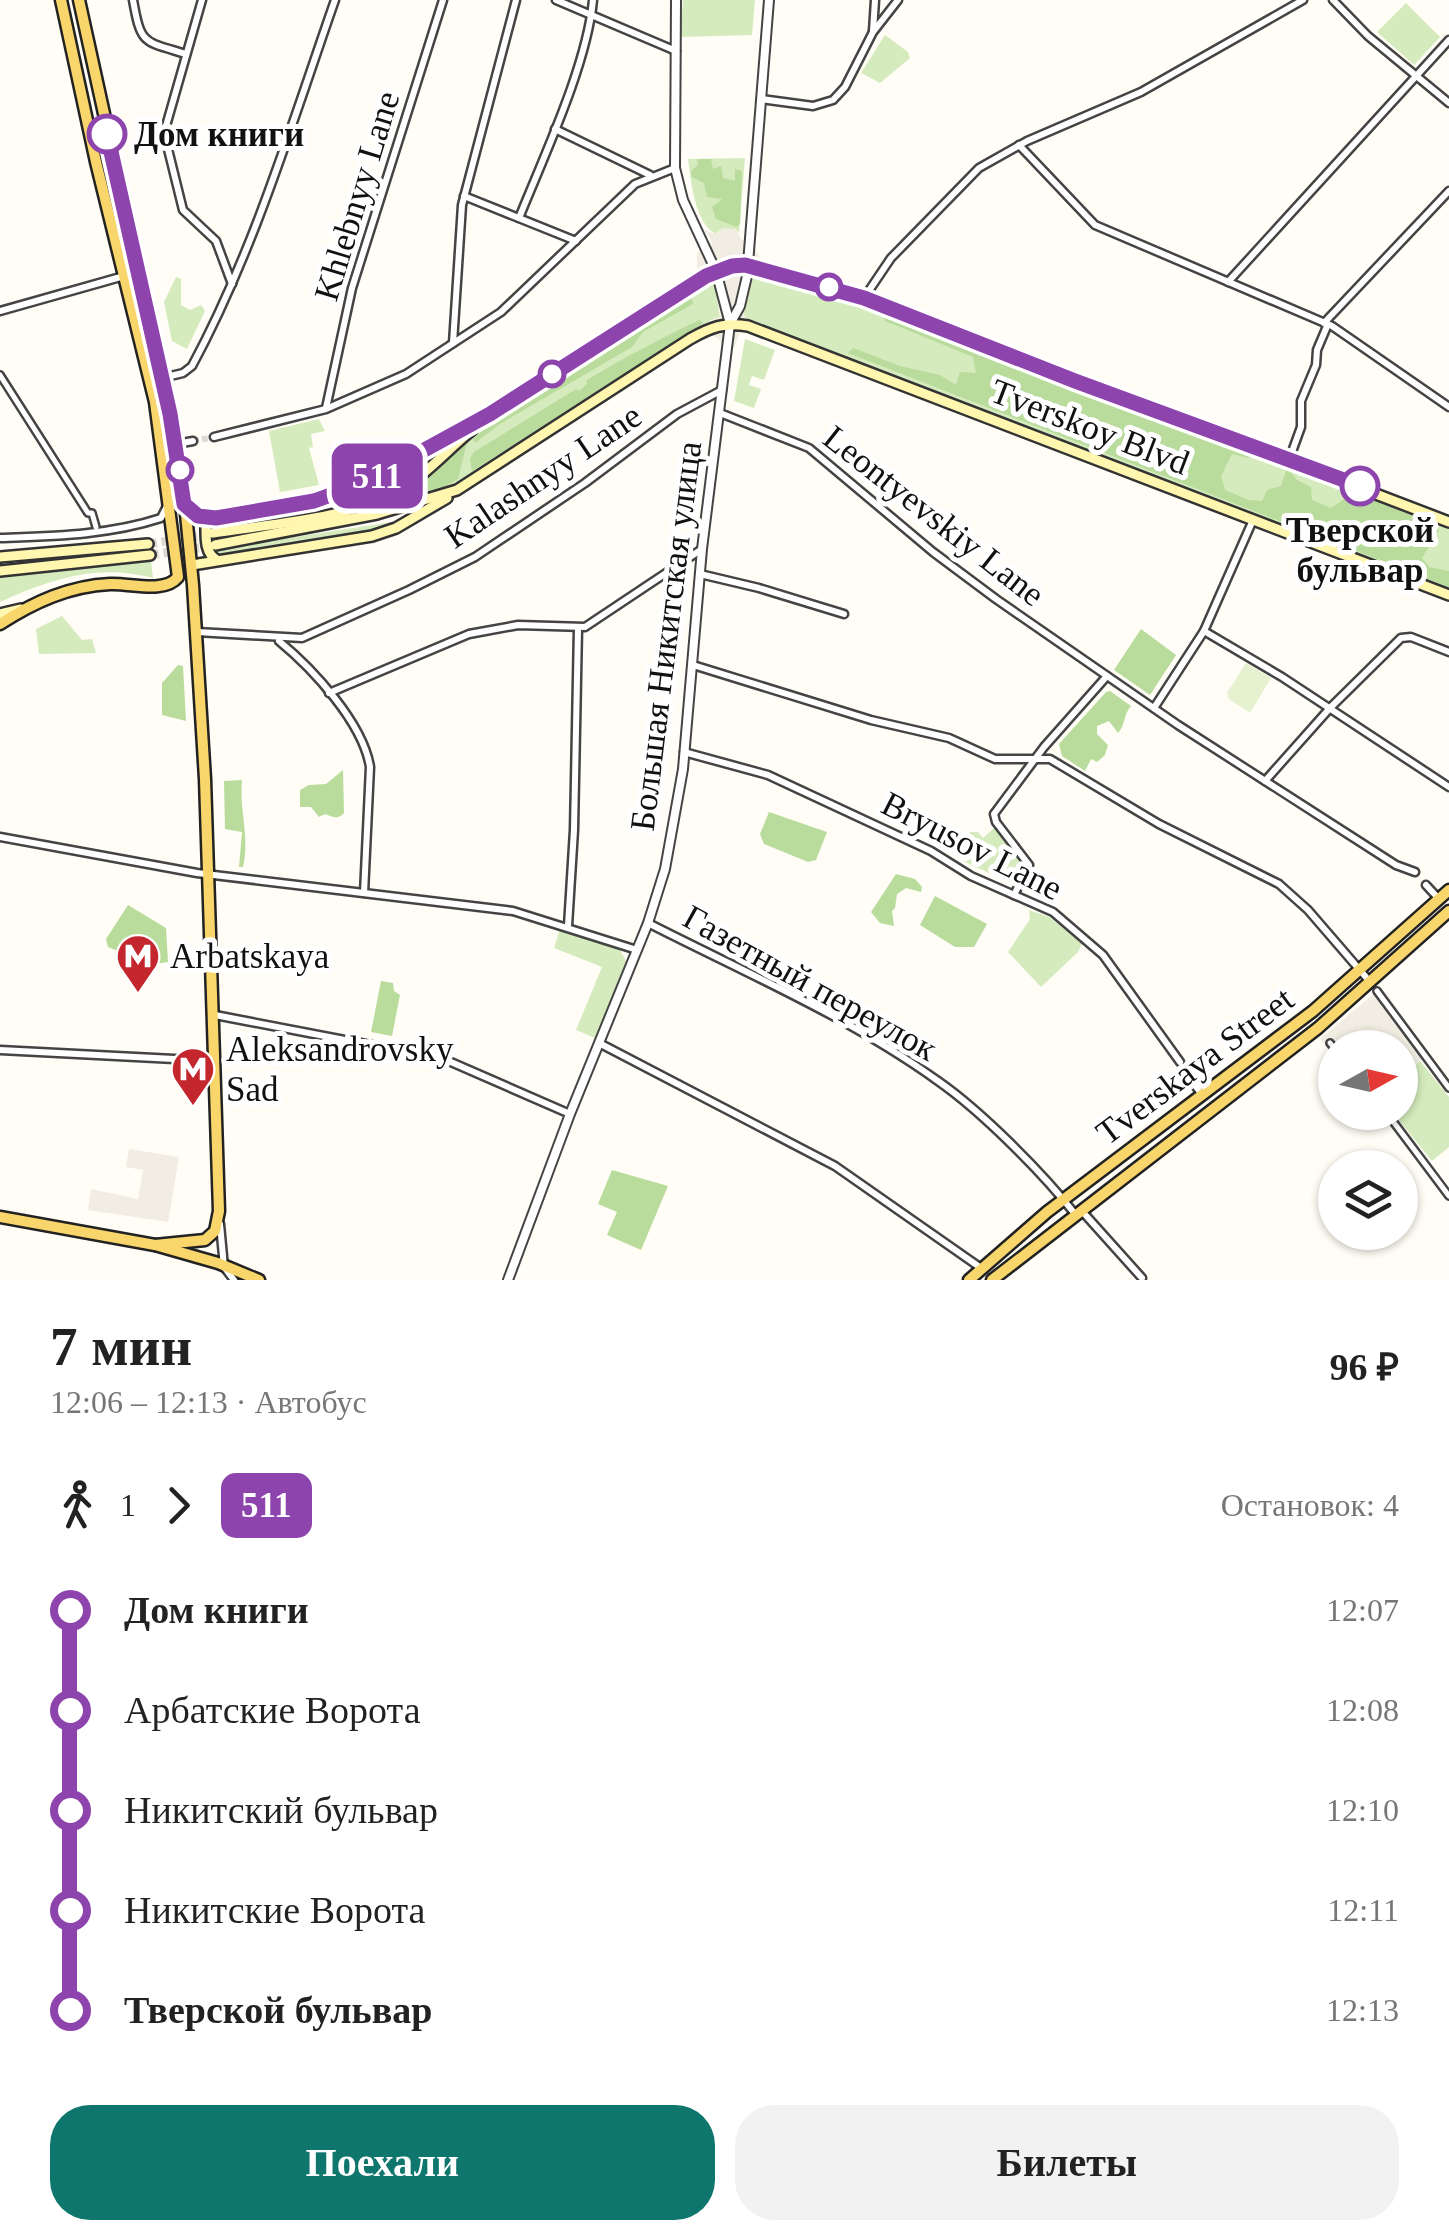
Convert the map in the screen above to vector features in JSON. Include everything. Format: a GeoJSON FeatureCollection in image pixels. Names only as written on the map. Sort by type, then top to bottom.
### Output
{"type":"FeatureCollection","features":[{"type":"Feature","properties":{"kind":"main road"},"geometry":{"type":"LineString","coordinates":[[0,614],[81,588],[108,584],[166,585],[177,579],[170,495],[155,402],[96,162],[62,0]]}},
{"type":"Feature","properties":{"kind":"main road"},"geometry":{"type":"LineString","coordinates":[[79,0],[176,444],[192,566],[209,875],[219,1210],[211,1236],[194,1244],[155,1245]]}},
{"type":"Feature","properties":{"kind":"main road"},"geometry":{"type":"LineString","coordinates":[[364,483],[490,414],[716,271],[748,266]]}},
{"type":"Feature","properties":{"kind":"main road","name":"Tverskoy Blvd"},"geometry":{"type":"LineString","coordinates":[[748,266],[864,298],[1449,522]]}},
{"type":"Feature","properties":{"kind":"main road"},"geometry":{"type":"LineString","coordinates":[[192,566],[359,538],[396,528],[690,339],[712,327],[730,324]]}},
{"type":"Feature","properties":{"kind":"main road","name":"Tverskoy Blvd"},"geometry":{"type":"LineString","coordinates":[[730,324],[748,326],[1449,596]]}},
{"type":"Feature","properties":{"kind":"main road"},"geometry":{"type":"LineString","coordinates":[[214,534],[376,501],[414,480],[490,414]]}},
{"type":"Feature","properties":{"kind":"main road"},"geometry":{"type":"LineString","coordinates":[[184,504],[198,516],[216,518],[314,501],[364,483],[386,481],[388,490],[376,501]]}},
{"type":"Feature","properties":{"kind":"main road"},"geometry":{"type":"LineString","coordinates":[[215,545],[377,514],[457,490]]}},
{"type":"Feature","properties":{"kind":"main road"},"geometry":{"type":"LineString","coordinates":[[377,514],[398,515],[401,522],[396,528]]}},
{"type":"Feature","properties":{"kind":"main road"},"geometry":{"type":"LineString","coordinates":[[216,518],[206,526],[206,544],[213,558],[220,561]]}},
{"type":"Feature","properties":{"kind":"main road"},"geometry":{"type":"LineString","coordinates":[[0,571],[149,549],[2,549]]}},
{"type":"Feature","properties":{"kind":"main road"},"geometry":{"type":"LineString","coordinates":[[0,624],[28,606]]}},
{"type":"Feature","properties":{"kind":"main road","name":"Tverskaya Street"},"geometry":{"type":"LineString","coordinates":[[969,1280],[1064,1200],[1361,971],[1449,890]]}},
{"type":"Feature","properties":{"kind":"main road","name":"Tverskaya Street"},"geometry":{"type":"LineString","coordinates":[[992,1280],[1374,987],[1449,911]]}},
{"type":"Feature","properties":{"kind":"main road"},"geometry":{"type":"LineString","coordinates":[[0,1218],[155,1245],[259,1280]]}},
{"type":"Feature","properties":{"kind":"street"},"geometry":{"type":"LineString","coordinates":[[133,0],[138,32],[143,38],[186,54]]}},
{"type":"Feature","properties":{"kind":"street"},"geometry":{"type":"LineString","coordinates":[[202,0],[164,136],[183,210],[216,241],[232,284]]}},
{"type":"Feature","properties":{"kind":"street"},"geometry":{"type":"LineString","coordinates":[[162,378],[183,373],[192,366],[232,284],[335,0]]}},
{"type":"Feature","properties":{"kind":"street","name":"Khlebnyy Lane"},"geometry":{"type":"LineString","coordinates":[[326,409],[352,288],[443,0]]}},
{"type":"Feature","properties":{"kind":"street"},"geometry":{"type":"LineString","coordinates":[[453,344],[464,196],[516,0]]}},
{"type":"Feature","properties":{"kind":"street"},"geometry":{"type":"LineString","coordinates":[[556,0],[676,51]]}},
{"type":"Feature","properties":{"kind":"street"},"geometry":{"type":"LineString","coordinates":[[519,218],[555,129],[593,0]]}},
{"type":"Feature","properties":{"kind":"street"},"geometry":{"type":"LineString","coordinates":[[676,0],[675,168],[686,208],[716,271],[730,324]]}},
{"type":"Feature","properties":{"kind":"street"},"geometry":{"type":"LineString","coordinates":[[730,324],[742,301],[748,266],[768,0]]}},
{"type":"Feature","properties":{"kind":"street"},"geometry":{"type":"LineString","coordinates":[[873,32],[874,0]]}},
{"type":"Feature","properties":{"kind":"street"},"geometry":{"type":"LineString","coordinates":[[760,99],[813,106],[833,100],[846,85],[873,32],[898,0]]}},
{"type":"Feature","properties":{"kind":"street"},"geometry":{"type":"LineString","coordinates":[[864,298],[892,258],[968,178],[1019,145],[1141,92],[1302,0]]}},
{"type":"Feature","properties":{"kind":"street"},"geometry":{"type":"LineString","coordinates":[[1334,0],[1368,36],[1449,104]]}},
{"type":"Feature","properties":{"kind":"street"},"geometry":{"type":"LineString","coordinates":[[1228,282],[1449,40]]}},
{"type":"Feature","properties":{"kind":"street"},"geometry":{"type":"LineString","coordinates":[[555,129],[651,175]]}},
{"type":"Feature","properties":{"kind":"street"},"geometry":{"type":"LineString","coordinates":[[1019,145],[1095,225],[1326,324],[1449,407]]}},
{"type":"Feature","properties":{"kind":"street"},"geometry":{"type":"LineString","coordinates":[[218,436],[326,409],[392,382],[501,312],[629,189],[651,175],[675,168]]}},
{"type":"Feature","properties":{"kind":"street"},"geometry":{"type":"LineString","coordinates":[[1289,460],[1301,427],[1302,398],[1316,366],[1326,324],[1449,190]]}},
{"type":"Feature","properties":{"kind":"street"},"geometry":{"type":"LineString","coordinates":[[464,196],[576,241]]}},
{"type":"Feature","properties":{"kind":"street"},"geometry":{"type":"LineString","coordinates":[[0,312],[125,276]]}},
{"type":"Feature","properties":{"kind":"street","name":"Большая Никитская улица"},"geometry":{"type":"LineString","coordinates":[[599,1043],[638,950],[665,869],[684,752],[702,549],[730,324]]}},
{"type":"Feature","properties":{"kind":"street"},"geometry":{"type":"LineString","coordinates":[[0,376],[88,513],[92,513],[98,530]]}},
{"type":"Feature","properties":{"kind":"street","name":"Kalashnyy Lane"},"geometry":{"type":"LineString","coordinates":[[196,632],[302,638],[460,565],[585,482],[677,414],[722,390]]}},
{"type":"Feature","properties":{"kind":"street","name":"Leontyevskiy Lane"},"geometry":{"type":"LineString","coordinates":[[720,412],[809,448],[933,552],[1265,781]]}},
{"type":"Feature","properties":{"kind":"street"},"geometry":{"type":"LineString","coordinates":[[176,444],[193,441]]}},
{"type":"Feature","properties":{"kind":"street"},"geometry":{"type":"LineString","coordinates":[[2,549],[10,538],[134,528],[164,516],[170,495]]}},
{"type":"Feature","properties":{"kind":"street"},"geometry":{"type":"LineString","coordinates":[[1154,708],[1204,631],[1253,520]]}},
{"type":"Feature","properties":{"kind":"street"},"geometry":{"type":"LineString","coordinates":[[329,693],[476,632],[522,625],[578,628],[596,622],[702,549]]}},
{"type":"Feature","properties":{"kind":"street"},"geometry":{"type":"LineString","coordinates":[[700,574],[844,614]]}},
{"type":"Feature","properties":{"kind":"street"},"geometry":{"type":"LineString","coordinates":[[568,926],[578,628]]}},
{"type":"Feature","properties":{"kind":"street"},"geometry":{"type":"LineString","coordinates":[[1204,631],[1449,787]]}},
{"type":"Feature","properties":{"kind":"street"},"geometry":{"type":"LineString","coordinates":[[1415,872],[1396,865],[1265,781],[1330,708],[1404,636],[1449,652]]}},
{"type":"Feature","properties":{"kind":"street"},"geometry":{"type":"LineString","coordinates":[[278,639],[302,660],[329,693],[358,733],[369,761],[364,892]]}},
{"type":"Feature","properties":{"kind":"street"},"geometry":{"type":"LineString","coordinates":[[693,666],[871,720],[954,739],[995,759],[1050,759],[1160,824],[1279,884],[1308,910],[1361,971],[1449,1088]]}},
{"type":"Feature","properties":{"kind":"street"},"geometry":{"type":"LineString","coordinates":[[1014,895],[1029,865],[994,814],[1036,757],[1108,676]]}},
{"type":"Feature","properties":{"kind":"street","name":"Bryusov Lane"},"geometry":{"type":"LineString","coordinates":[[684,752],[768,775],[931,851],[971,876],[1054,912],[1095,945],[1202,1095]]}},
{"type":"Feature","properties":{"kind":"street"},"geometry":{"type":"LineString","coordinates":[[0,837],[209,875],[500,909],[568,926],[638,950]]}},
{"type":"Feature","properties":{"kind":"street"},"geometry":{"type":"LineString","coordinates":[[1426,885],[1439,900]]}},
{"type":"Feature","properties":{"kind":"street","name":"Газетный переулок"},"geometry":{"type":"LineString","coordinates":[[648,923],[848,1024],[926,1073],[972,1109],[1142,1279]]}},
{"type":"Feature","properties":{"kind":"street"},"geometry":{"type":"LineString","coordinates":[[214,1016],[444,1059],[570,1114]]}},
{"type":"Feature","properties":{"kind":"street"},"geometry":{"type":"LineString","coordinates":[[508,1280],[599,1043],[836,1166],[982,1269]]}},
{"type":"Feature","properties":{"kind":"street"},"geometry":{"type":"LineString","coordinates":[[0,1050],[216,1062]]}},
{"type":"Feature","properties":{"kind":"street"},"geometry":{"type":"LineString","coordinates":[[1400,1130],[1449,1196]]}},
{"type":"Feature","properties":{"kind":"street"},"geometry":{"type":"LineString","coordinates":[[219,1210],[224,1267],[234,1280]]}},
{"type":"Feature","properties":{"kind":"green space"},"geometry":{"type":"Polygon","coordinates":[[[683,0],[755,0],[752,35],[680,37],[683,0]]]}},
{"type":"Feature","properties":{"kind":"green space"},"geometry":{"type":"Polygon","coordinates":[[[1406,3],[1440,37],[1414,65],[1377,32],[1406,3]]]}},
{"type":"Feature","properties":{"kind":"green space"},"geometry":{"type":"Polygon","coordinates":[[[885,35],[908,52],[910,58],[880,83],[861,73],[885,35]]]}},
{"type":"Feature","properties":{"kind":"green space"},"geometry":{"type":"Polygon","coordinates":[[[745,158],[739,233],[735,229],[715,234],[698,210],[688,159],[745,158]]]}},
{"type":"Feature","properties":{"kind":"green space"},"geometry":{"type":"Polygon","coordinates":[[[697,159],[711,159],[713,169],[721,166],[723,178],[735,181],[735,169],[742,171],[740,224],[736,227],[716,219],[712,207],[722,199],[707,197],[704,183],[692,177],[697,159]]]}},
{"type":"Feature","properties":{"kind":"green space"},"geometry":{"type":"Polygon","coordinates":[[[754,274],[822,291],[909,321],[1449,529],[1449,588],[746,319],[742,314],[749,280],[754,274]]]}},
{"type":"Feature","properties":{"kind":"green space"},"geometry":{"type":"Polygon","coordinates":[[[176,277],[181,279],[181,305],[190,310],[201,305],[205,311],[187,349],[172,341],[164,302],[176,277]]]}},
{"type":"Feature","properties":{"kind":"green space"},"geometry":{"type":"Polygon","coordinates":[[[711,282],[715,285],[720,318],[711,320],[448,489],[414,501],[409,498],[410,490],[498,416],[711,282]]]}},
{"type":"Feature","properties":{"kind":"green space"},"geometry":{"type":"Polygon","coordinates":[[[691,295],[693,304],[643,332],[632,347],[500,424],[475,443],[473,439],[498,417],[691,295]]]}},
{"type":"Feature","properties":{"kind":"green space"},"geometry":{"type":"Polygon","coordinates":[[[883,315],[1255,456],[1232,454],[1221,476],[1225,490],[1249,500],[1262,501],[1267,490],[1281,486],[1289,470],[1297,480],[1311,487],[1312,500],[1331,508],[1353,493],[1437,525],[1439,530],[1422,558],[1429,567],[1449,571],[1449,587],[848,353],[853,348],[900,366],[940,375],[956,385],[960,372],[976,373],[973,357],[885,321],[883,315]]]}},
{"type":"Feature","properties":{"kind":"green space"},"geometry":{"type":"Polygon","coordinates":[[[700,320],[703,323],[472,471],[470,459],[474,452],[576,389],[579,391],[587,380],[700,320]]]}},
{"type":"Feature","properties":{"kind":"green space"},"geometry":{"type":"Polygon","coordinates":[[[745,339],[775,350],[764,380],[752,376],[749,385],[761,389],[754,408],[734,401],[745,339]]]}},
{"type":"Feature","properties":{"kind":"green space"},"geometry":{"type":"Polygon","coordinates":[[[319,419],[325,431],[311,434],[313,447],[309,448],[319,485],[280,492],[269,431],[319,419]]]}},
{"type":"Feature","properties":{"kind":"green space"},"geometry":{"type":"Polygon","coordinates":[[[467,443],[458,479],[433,493],[415,493],[415,488],[467,443]]]}},
{"type":"Feature","properties":{"kind":"green space"},"geometry":{"type":"Polygon","coordinates":[[[378,482],[380,485],[319,508],[213,527],[216,549],[392,522],[366,533],[225,555],[211,550],[208,531],[214,523],[330,500],[378,482]]]}},
{"type":"Feature","properties":{"kind":"green space"},"geometry":{"type":"Polygon","coordinates":[[[151,561],[153,578],[94,573],[37,586],[0,602],[0,576],[151,561]]]}},
{"type":"Feature","properties":{"kind":"green space"},"geometry":{"type":"Polygon","coordinates":[[[62,616],[82,640],[92,639],[96,653],[39,654],[36,629],[62,616]]]}},
{"type":"Feature","properties":{"kind":"green space"},"geometry":{"type":"Polygon","coordinates":[[[1141,629],[1176,655],[1150,695],[1114,670],[1141,629]]]}},
{"type":"Feature","properties":{"kind":"green space"},"geometry":{"type":"Polygon","coordinates":[[[1246,663],[1271,678],[1250,713],[1229,699],[1227,693],[1246,663]]]}},
{"type":"Feature","properties":{"kind":"green space"},"geometry":{"type":"Polygon","coordinates":[[[178,665],[183,666],[186,721],[162,715],[162,683],[178,665]]]}},
{"type":"Feature","properties":{"kind":"green space"},"geometry":{"type":"Polygon","coordinates":[[[1110,691],[1131,706],[1118,733],[1109,721],[1097,726],[1097,734],[1108,745],[1105,755],[1097,762],[1091,759],[1085,771],[1062,756],[1059,744],[1110,691]]]}},
{"type":"Feature","properties":{"kind":"green space"},"geometry":{"type":"Polygon","coordinates":[[[343,770],[342,815],[319,817],[311,807],[300,807],[300,790],[326,784],[343,770]]]}},
{"type":"Feature","properties":{"kind":"green space"},"geometry":{"type":"Polygon","coordinates":[[[242,780],[245,845],[243,867],[239,867],[242,832],[225,829],[224,781],[242,780]]]}},
{"type":"Feature","properties":{"kind":"green space"},"geometry":{"type":"Polygon","coordinates":[[[769,812],[827,832],[816,860],[808,862],[764,844],[760,834],[769,812]]]}},
{"type":"Feature","properties":{"kind":"green space"},"geometry":{"type":"Polygon","coordinates":[[[994,828],[1021,861],[1009,882],[965,862],[977,856],[978,847],[968,854],[959,849],[970,832],[978,832],[983,838],[994,828]]]}},
{"type":"Feature","properties":{"kind":"green space"},"geometry":{"type":"Polygon","coordinates":[[[896,874],[915,879],[922,887],[921,892],[906,888],[897,894],[892,911],[894,926],[880,923],[871,912],[896,874]]]}},
{"type":"Feature","properties":{"kind":"green space"},"geometry":{"type":"Polygon","coordinates":[[[935,896],[987,924],[974,947],[955,947],[920,925],[935,896]]]}},
{"type":"Feature","properties":{"kind":"green space"},"geometry":{"type":"Polygon","coordinates":[[[128,905],[166,928],[168,962],[147,965],[139,947],[125,954],[108,947],[106,939],[128,905]]]}},
{"type":"Feature","properties":{"kind":"green space"},"geometry":{"type":"Polygon","coordinates":[[[1029,910],[1049,917],[1082,943],[1078,952],[1041,987],[1008,952],[1030,919],[1029,910]]]}},
{"type":"Feature","properties":{"kind":"green space"},"geometry":{"type":"Polygon","coordinates":[[[560,929],[620,950],[626,961],[595,1038],[576,1030],[602,967],[554,948],[560,929]]]}},
{"type":"Feature","properties":{"kind":"green space"},"geometry":{"type":"Polygon","coordinates":[[[381,981],[393,983],[394,991],[400,995],[392,1036],[371,1032],[381,981]]]}},
{"type":"Feature","properties":{"kind":"green space"},"geometry":{"type":"Polygon","coordinates":[[[1418,1063],[1449,1097],[1449,1147],[1432,1161],[1407,1130],[1418,1130],[1418,1063]]]}},
{"type":"Feature","properties":{"kind":"green space"},"geometry":{"type":"Polygon","coordinates":[[[612,1170],[668,1186],[641,1250],[607,1235],[617,1212],[598,1204],[612,1170]]]}},
{"type":"Feature","properties":{"kind":"shaded area"},"geometry":{"type":"Polygon","coordinates":[[[723,228],[735,229],[760,258],[756,259],[749,280],[743,311],[746,319],[734,347],[722,348],[720,340],[713,336],[713,319],[721,316],[715,285],[706,282],[697,268],[697,253],[713,244],[704,229],[714,234],[723,228]]]}},
{"type":"Feature","properties":{"kind":"shaded area"},"geometry":{"type":"Polygon","coordinates":[[[1381,988],[1412,1030],[1331,1030],[1381,988]]]}},
{"type":"Feature","properties":{"kind":"shaded area"},"geometry":{"type":"Polygon","coordinates":[[[1418,1038],[1429,1053],[1418,1062],[1418,1038]]]}},
{"type":"Feature","properties":{"kind":"shaded area"},"geometry":{"type":"Polygon","coordinates":[[[129,1149],[179,1157],[168,1222],[88,1210],[91,1189],[138,1199],[143,1170],[126,1167],[129,1149]]]}},
{"type":"Feature","properties":{"kind":"tunnel"},"geometry":{"type":"LineString","coordinates":[[193,441],[214,437]]}},
{"type":"Feature","properties":{"kind":"tunnel"},"geometry":{"type":"LineString","coordinates":[[148,544],[211,534]]}},
{"type":"Feature","properties":{"kind":"tunnel"},"geometry":{"type":"LineString","coordinates":[[150,555],[212,546]]}},
{"type":"Feature","properties":{"kind":"bus line","name":"511"},"geometry":{"type":"LineString","coordinates":[[107,134],[170,414],[184,504],[198,516],[216,518],[314,501],[364,483],[490,414],[706,276],[745,265],[864,298],[1360,486]]}},
{"type":"Feature","properties":{"kind":"place","name":"Дом книги"},"geometry":{"type":"Point","coordinates":[107,134]}},
{"type":"Feature","properties":{"kind":"place","name":"Тверской бульвар"},"geometry":{"type":"Point","coordinates":[1360,486]}},
{"type":"Feature","properties":{"kind":"place","name":"Arbatskaya"},"geometry":{"type":"Point","coordinates":[138,994]}},
{"type":"Feature","properties":{"kind":"place","name":"Aleksandrovsky Sad"},"geometry":{"type":"Point","coordinates":[193,1107]}}]}
